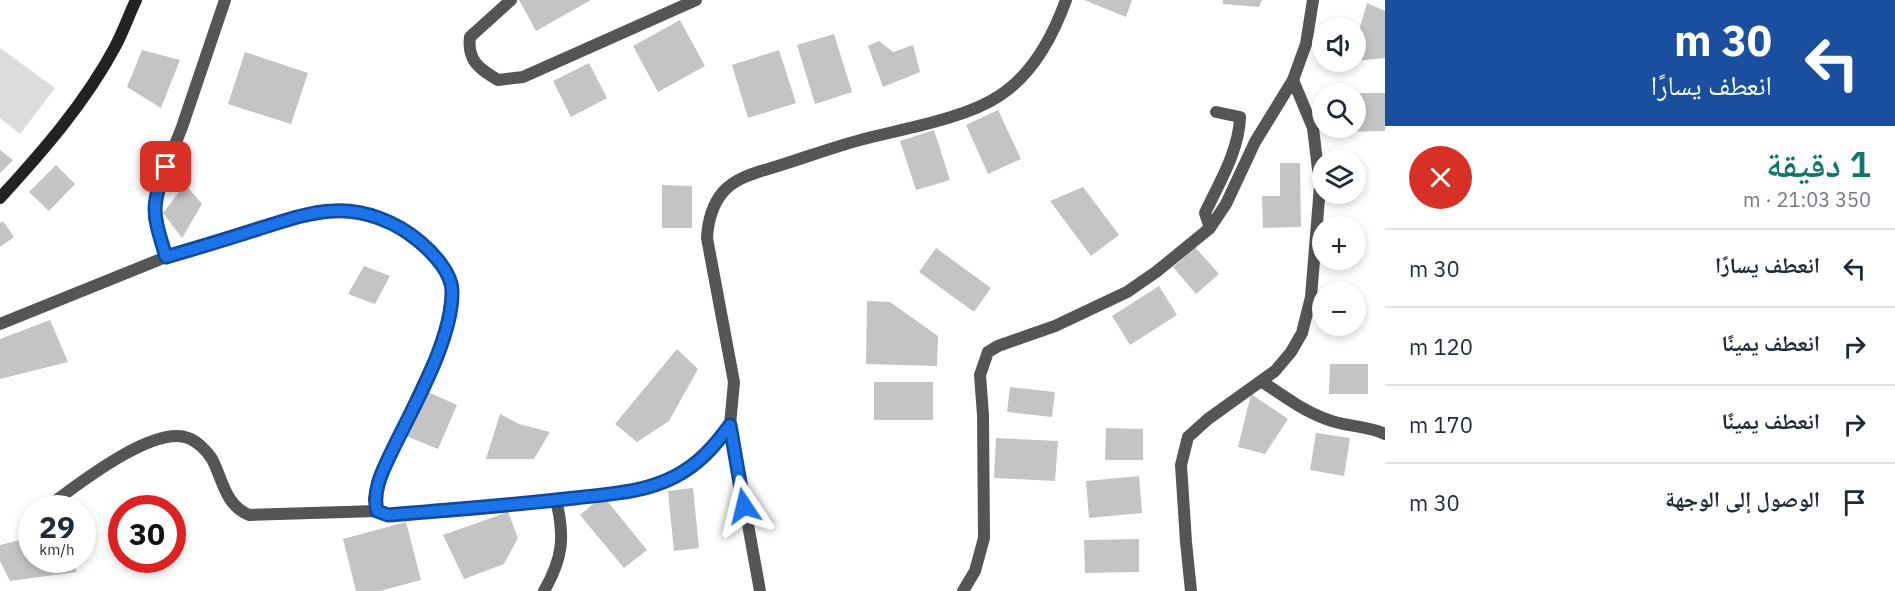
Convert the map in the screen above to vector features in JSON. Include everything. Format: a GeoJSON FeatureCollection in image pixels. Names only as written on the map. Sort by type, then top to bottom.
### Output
{"type":"FeatureCollection","features":[{"type":"Feature","properties":{"kind":"main road"},"geometry":{"type":"LineString","coordinates":[[0,198],[43,151],[82,101],[115,47],[136,0]]}},
{"type":"Feature","properties":{"kind":"street"},"geometry":{"type":"LineString","coordinates":[[166,257],[154,217],[158,188],[225,0]]}},
{"type":"Feature","properties":{"kind":"street"},"geometry":{"type":"LineString","coordinates":[[511,0],[470,37],[471,60],[480,69],[498,80],[523,77],[696,0]]}},
{"type":"Feature","properties":{"kind":"street"},"geometry":{"type":"LineString","coordinates":[[760,591],[730,425],[734,382],[706,238],[708,221],[715,204],[724,190],[754,173],[866,138],[937,121],[976,108],[997,98],[1024,74],[1038,56],[1057,25],[1066,0]]}},
{"type":"Feature","properties":{"kind":"street"},"geometry":{"type":"LineString","coordinates":[[963,591],[975,571],[984,538],[983,415],[980,375],[988,352],[998,346],[1055,326],[1127,292],[1156,272],[1210,228],[1226,204],[1255,142],[1293,80],[1306,44],[1313,0]]}},
{"type":"Feature","properties":{"kind":"street"},"geometry":{"type":"LineString","coordinates":[[1191,591],[1181,465],[1188,437],[1195,429],[1275,372],[1302,333],[1311,297],[1320,186],[1313,128],[1293,80]]}},
{"type":"Feature","properties":{"kind":"street"},"geometry":{"type":"LineString","coordinates":[[1210,228],[1205,213],[1230,160],[1240,131],[1240,117],[1216,112]]}},
{"type":"Feature","properties":{"kind":"street"},"geometry":{"type":"LineString","coordinates":[[0,324],[166,257],[275,224],[332,211],[358,212],[397,227],[429,250],[443,266],[452,289],[448,319],[438,352],[384,468],[374,499],[377,511]]}},
{"type":"Feature","properties":{"kind":"street"},"geometry":{"type":"LineString","coordinates":[[1261,381],[1299,406],[1328,420],[1371,428],[1385,434]]}},
{"type":"Feature","properties":{"kind":"street"},"geometry":{"type":"LineString","coordinates":[[64,495],[104,466],[140,445],[170,437],[187,437],[198,444],[211,458],[234,505],[240,512],[249,515],[377,511],[388,515],[556,500],[632,491],[673,478],[697,463],[712,449],[730,425]]}},
{"type":"Feature","properties":{"kind":"street"},"geometry":{"type":"LineString","coordinates":[[544,591],[554,573],[561,551],[562,524],[556,500]]}},
{"type":"Feature","properties":{"kind":"shaded area"},"geometry":{"type":"Polygon","coordinates":[[[0,48],[55,88],[20,134],[0,118],[0,48]]]}},
{"type":"Feature","properties":{"kind":"building"},"geometry":{"type":"Polygon","coordinates":[[[519,0],[591,0],[536,31],[519,0]]]}},
{"type":"Feature","properties":{"kind":"building"},"geometry":{"type":"Polygon","coordinates":[[[1084,0],[1132,0],[1126,17],[1084,0]]]}},
{"type":"Feature","properties":{"kind":"building"},"geometry":{"type":"Polygon","coordinates":[[[1223,0],[1262,0],[1259,7],[1223,4],[1223,0]]]}},
{"type":"Feature","properties":{"kind":"building"},"geometry":{"type":"Polygon","coordinates":[[[1367,3],[1385,11],[1385,58],[1366,60],[1366,18],[1363,18],[1367,3]]]}},
{"type":"Feature","properties":{"kind":"building"},"geometry":{"type":"Polygon","coordinates":[[[680,20],[705,66],[658,92],[633,46],[680,20]]]}},
{"type":"Feature","properties":{"kind":"building"},"geometry":{"type":"Polygon","coordinates":[[[834,34],[852,92],[815,104],[797,45],[834,34]]]}},
{"type":"Feature","properties":{"kind":"building"},"geometry":{"type":"Polygon","coordinates":[[[879,41],[893,52],[913,45],[920,72],[883,87],[868,46],[879,41]]]}},
{"type":"Feature","properties":{"kind":"building"},"geometry":{"type":"Polygon","coordinates":[[[142,50],[180,60],[161,108],[127,87],[142,50]]]}},
{"type":"Feature","properties":{"kind":"building"},"geometry":{"type":"Polygon","coordinates":[[[779,50],[796,103],[748,118],[732,65],[779,50]]]}},
{"type":"Feature","properties":{"kind":"building"},"geometry":{"type":"Polygon","coordinates":[[[245,52],[308,73],[291,124],[228,104],[245,52]]]}},
{"type":"Feature","properties":{"kind":"building"},"geometry":{"type":"Polygon","coordinates":[[[589,63],[607,98],[571,117],[553,81],[589,63]]]}},
{"type":"Feature","properties":{"kind":"building"},"geometry":{"type":"Polygon","coordinates":[[[1366,93],[1385,93],[1385,131],[1366,131],[1366,93]]]}},
{"type":"Feature","properties":{"kind":"building"},"geometry":{"type":"Polygon","coordinates":[[[998,110],[1021,159],[988,174],[966,125],[998,110]]]}},
{"type":"Feature","properties":{"kind":"building"},"geometry":{"type":"Polygon","coordinates":[[[934,130],[950,180],[916,190],[900,141],[934,130]]]}},
{"type":"Feature","properties":{"kind":"building"},"geometry":{"type":"Polygon","coordinates":[[[0,150],[13,160],[0,173],[0,150]]]}},
{"type":"Feature","properties":{"kind":"building"},"geometry":{"type":"Polygon","coordinates":[[[1280,163],[1300,163],[1301,227],[1263,228],[1262,196],[1280,196],[1280,163]]]}},
{"type":"Feature","properties":{"kind":"building"},"geometry":{"type":"Polygon","coordinates":[[[56,165],[75,184],[49,211],[29,192],[56,165]]]}},
{"type":"Feature","properties":{"kind":"building"},"geometry":{"type":"Polygon","coordinates":[[[185,184],[202,204],[182,238],[163,213],[185,184]]]}},
{"type":"Feature","properties":{"kind":"building"},"geometry":{"type":"Polygon","coordinates":[[[662,185],[692,186],[692,228],[662,228],[662,185]]]}},
{"type":"Feature","properties":{"kind":"building"},"geometry":{"type":"Polygon","coordinates":[[[1083,187],[1119,235],[1091,256],[1050,201],[1083,187]]]}},
{"type":"Feature","properties":{"kind":"building"},"geometry":{"type":"Polygon","coordinates":[[[3,221],[14,237],[0,247],[0,223],[3,221]]]}},
{"type":"Feature","properties":{"kind":"building"},"geometry":{"type":"Polygon","coordinates":[[[1195,247],[1219,274],[1196,294],[1173,267],[1195,247]]]}},
{"type":"Feature","properties":{"kind":"building"},"geometry":{"type":"Polygon","coordinates":[[[936,248],[991,288],[974,312],[919,272],[936,248]]]}},
{"type":"Feature","properties":{"kind":"building"},"geometry":{"type":"Polygon","coordinates":[[[364,266],[390,276],[375,304],[348,294],[364,266]]]}},
{"type":"Feature","properties":{"kind":"building"},"geometry":{"type":"Polygon","coordinates":[[[1159,286],[1177,315],[1130,345],[1112,316],[1159,286]]]}},
{"type":"Feature","properties":{"kind":"building"},"geometry":{"type":"Polygon","coordinates":[[[867,301],[890,302],[938,336],[937,366],[866,364],[867,301]]]}},
{"type":"Feature","properties":{"kind":"building"},"geometry":{"type":"Polygon","coordinates":[[[50,320],[68,362],[0,379],[0,339],[50,320]]]}},
{"type":"Feature","properties":{"kind":"building"},"geometry":{"type":"Polygon","coordinates":[[[677,349],[698,369],[669,421],[637,442],[615,424],[677,349]]]}},
{"type":"Feature","properties":{"kind":"building"},"geometry":{"type":"Polygon","coordinates":[[[1330,364],[1368,364],[1368,394],[1329,394],[1330,364]]]}},
{"type":"Feature","properties":{"kind":"building"},"geometry":{"type":"Polygon","coordinates":[[[874,382],[933,382],[933,420],[874,420],[874,382]]]}},
{"type":"Feature","properties":{"kind":"building"},"geometry":{"type":"Polygon","coordinates":[[[1010,387],[1055,392],[1052,417],[1007,412],[1010,387]]]}},
{"type":"Feature","properties":{"kind":"building"},"geometry":{"type":"Polygon","coordinates":[[[426,391],[457,405],[438,449],[406,436],[426,391]]]}},
{"type":"Feature","properties":{"kind":"building"},"geometry":{"type":"Polygon","coordinates":[[[1251,394],[1288,419],[1265,454],[1238,447],[1251,394]]]}},
{"type":"Feature","properties":{"kind":"building"},"geometry":{"type":"Polygon","coordinates":[[[500,414],[519,424],[550,432],[534,459],[486,459],[500,414]]]}},
{"type":"Feature","properties":{"kind":"building"},"geometry":{"type":"Polygon","coordinates":[[[1106,428],[1143,429],[1143,460],[1105,460],[1106,428]]]}},
{"type":"Feature","properties":{"kind":"building"},"geometry":{"type":"Polygon","coordinates":[[[1316,433],[1350,438],[1344,476],[1310,470],[1316,433]]]}},
{"type":"Feature","properties":{"kind":"building"},"geometry":{"type":"Polygon","coordinates":[[[996,438],[1058,441],[1055,481],[994,478],[996,438]]]}},
{"type":"Feature","properties":{"kind":"building"},"geometry":{"type":"Polygon","coordinates":[[[1139,476],[1142,513],[1089,518],[1086,481],[1139,476]]]}},
{"type":"Feature","properties":{"kind":"building"},"geometry":{"type":"Polygon","coordinates":[[[693,488],[699,548],[674,551],[668,491],[693,488]]]}},
{"type":"Feature","properties":{"kind":"building"},"geometry":{"type":"Polygon","coordinates":[[[603,496],[647,550],[624,568],[580,515],[603,496]]]}},
{"type":"Feature","properties":{"kind":"building"},"geometry":{"type":"Polygon","coordinates":[[[508,512],[518,538],[504,564],[464,579],[443,535],[508,512]]]}},
{"type":"Feature","properties":{"kind":"building"},"geometry":{"type":"Polygon","coordinates":[[[406,522],[421,580],[380,591],[356,591],[343,539],[406,522]]]}},
{"type":"Feature","properties":{"kind":"building"},"geometry":{"type":"Polygon","coordinates":[[[1139,539],[1139,572],[1085,573],[1084,540],[1139,539]]]}},
{"type":"Feature","properties":{"kind":"building"},"geometry":{"type":"Polygon","coordinates":[[[18,540],[18,573],[70,573],[10,581],[0,561],[0,545],[18,540]]]}},
{"type":"Feature","properties":{"kind":"route"},"geometry":{"type":"LineString","coordinates":[[166,167],[154,204],[154,217],[166,257],[275,224],[332,211],[358,212],[397,227],[429,250],[443,266],[452,289],[448,319],[438,352],[384,468],[374,499],[377,511],[388,515],[632,491],[673,478],[697,463],[712,449],[730,425],[744,506]]}}]}
